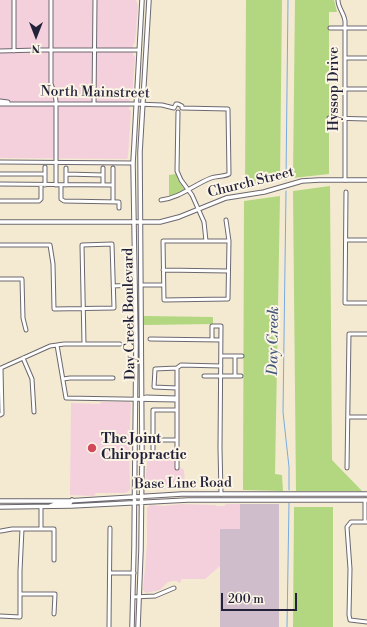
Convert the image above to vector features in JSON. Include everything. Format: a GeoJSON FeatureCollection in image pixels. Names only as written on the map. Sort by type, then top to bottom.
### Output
{"type":"FeatureCollection","features":[{"type":"Feature","properties":{"kind":"main road","name":"Day Creek Boulevard"},"geometry":{"type":"LineString","coordinates":[[132,627],[135,503],[135,285],[133,163],[142,0]]}},
{"type":"Feature","properties":{"kind":"main road","name":"Day Creek Boulevard"},"geometry":{"type":"LineString","coordinates":[[138,627],[141,550],[140,152],[149,0]]}},
{"type":"Feature","properties":{"kind":"main road"},"geometry":{"type":"LineString","coordinates":[[146,64],[143,53],[139,50],[143,46],[147,35]]}},
{"type":"Feature","properties":{"kind":"main road","name":"Church Street"},"geometry":{"type":"LineString","coordinates":[[0,222],[165,221],[182,216],[226,198],[264,192],[302,181],[367,180]]}},
{"type":"Feature","properties":{"kind":"main road","name":"Base Line Road"},"geometry":{"type":"LineString","coordinates":[[0,501],[72,500],[135,496],[221,494],[367,494]]}},
{"type":"Feature","properties":{"kind":"main road"},"geometry":{"type":"LineString","coordinates":[[47,507],[55,504],[70,503],[72,500]]}},
{"type":"Feature","properties":{"kind":"main road","name":"Base Line Road"},"geometry":{"type":"LineString","coordinates":[[0,507],[47,507],[188,500],[366,500]]}},
{"type":"Feature","properties":{"kind":"street"},"geometry":{"type":"LineString","coordinates":[[14,0],[14,51]]}},
{"type":"Feature","properties":{"kind":"street"},"geometry":{"type":"LineString","coordinates":[[51,0],[51,84],[55,94],[56,104],[56,185]]}},
{"type":"Feature","properties":{"kind":"street"},"geometry":{"type":"LineString","coordinates":[[94,104],[95,0]]}},
{"type":"Feature","properties":{"kind":"street","name":"Hyssop Drive"},"geometry":{"type":"LineString","coordinates":[[338,0],[339,8],[345,17],[346,28],[346,180]]}},
{"type":"Feature","properties":{"kind":"street"},"geometry":{"type":"LineString","coordinates":[[330,28],[367,28]]}},
{"type":"Feature","properties":{"kind":"street"},"geometry":{"type":"LineString","coordinates":[[0,51],[139,50]]}},
{"type":"Feature","properties":{"kind":"street"},"geometry":{"type":"LineString","coordinates":[[345,58],[367,58]]}},
{"type":"Feature","properties":{"kind":"street"},"geometry":{"type":"LineString","coordinates":[[345,88],[367,89]]}},
{"type":"Feature","properties":{"kind":"street","name":"North Mainstreet"},"geometry":{"type":"LineString","coordinates":[[0,103],[143,104],[162,105],[174,108]]}},
{"type":"Feature","properties":{"kind":"street"},"geometry":{"type":"LineString","coordinates":[[160,200],[178,196],[188,190],[210,179],[227,176],[229,174],[228,109],[182,108],[182,106],[178,104],[176,104],[174,108],[175,111],[178,112],[176,169],[181,180],[188,190],[198,209],[205,225],[206,241]]}},
{"type":"Feature","properties":{"kind":"street"},"geometry":{"type":"LineString","coordinates":[[178,112],[181,111],[182,108]]}},
{"type":"Feature","properties":{"kind":"street"},"geometry":{"type":"LineString","coordinates":[[329,118],[367,119]]}},
{"type":"Feature","properties":{"kind":"street"},"geometry":{"type":"LineString","coordinates":[[0,162],[133,163]]}},
{"type":"Feature","properties":{"kind":"street"},"geometry":{"type":"LineString","coordinates":[[0,201],[36,202],[40,200],[45,168]]}},
{"type":"Feature","properties":{"kind":"street"},"geometry":{"type":"LineString","coordinates":[[66,168],[66,185]]}},
{"type":"Feature","properties":{"kind":"street"},"geometry":{"type":"LineString","coordinates":[[103,168],[103,185]]}},
{"type":"Feature","properties":{"kind":"street"},"geometry":{"type":"LineString","coordinates":[[113,168],[113,202]]}},
{"type":"Feature","properties":{"kind":"street"},"geometry":{"type":"LineString","coordinates":[[0,174],[45,174]]}},
{"type":"Feature","properties":{"kind":"street"},"geometry":{"type":"LineString","coordinates":[[66,174],[103,175]]}},
{"type":"Feature","properties":{"kind":"street"},"geometry":{"type":"LineString","coordinates":[[0,184],[113,185]]}},
{"type":"Feature","properties":{"kind":"street"},"geometry":{"type":"LineString","coordinates":[[61,185],[61,198],[64,201],[118,202],[119,208]]}},
{"type":"Feature","properties":{"kind":"street"},"geometry":{"type":"LineString","coordinates":[[346,192],[345,303],[367,303]]}},
{"type":"Feature","properties":{"kind":"street"},"geometry":{"type":"LineString","coordinates":[[226,220],[229,241],[228,299],[164,300],[163,240],[229,241]]}},
{"type":"Feature","properties":{"kind":"street"},"geometry":{"type":"LineString","coordinates":[[346,240],[367,240]]}},
{"type":"Feature","properties":{"kind":"street"},"geometry":{"type":"LineString","coordinates":[[0,245],[50,245],[53,264],[54,309],[84,309],[114,308],[112,244],[82,245],[84,309],[84,344]]}},
{"type":"Feature","properties":{"kind":"street"},"geometry":{"type":"LineString","coordinates":[[163,270],[228,271]]}},
{"type":"Feature","properties":{"kind":"street"},"geometry":{"type":"LineString","coordinates":[[0,279],[22,279],[23,318],[26,330]]}},
{"type":"Feature","properties":{"kind":"street"},"geometry":{"type":"LineString","coordinates":[[113,286],[135,285]]}},
{"type":"Feature","properties":{"kind":"street"},"geometry":{"type":"LineString","coordinates":[[141,285],[163,285]]}},
{"type":"Feature","properties":{"kind":"street"},"geometry":{"type":"LineString","coordinates":[[212,340],[212,326],[221,326],[221,494]]}},
{"type":"Feature","properties":{"kind":"street"},"geometry":{"type":"LineString","coordinates":[[347,468],[349,334],[367,334]]}},
{"type":"Feature","properties":{"kind":"street"},"geometry":{"type":"LineString","coordinates":[[150,339],[221,340]]}},
{"type":"Feature","properties":{"kind":"street"},"geometry":{"type":"LineString","coordinates":[[1,414],[1,368],[38,351],[57,345],[120,344]]}},
{"type":"Feature","properties":{"kind":"street"},"geometry":{"type":"LineString","coordinates":[[57,345],[66,398],[177,399]]}},
{"type":"Feature","properties":{"kind":"street"},"geometry":{"type":"LineString","coordinates":[[221,356],[242,356]]}},
{"type":"Feature","properties":{"kind":"street"},"geometry":{"type":"LineString","coordinates":[[235,356],[235,376]]}},
{"type":"Feature","properties":{"kind":"street"},"geometry":{"type":"LineString","coordinates":[[23,358],[32,379],[34,412]]}},
{"type":"Feature","properties":{"kind":"street"},"geometry":{"type":"LineString","coordinates":[[177,388],[155,388],[155,369],[177,368],[181,365],[221,366]]}},
{"type":"Feature","properties":{"kind":"street"},"geometry":{"type":"LineString","coordinates":[[177,368],[177,468]]}},
{"type":"Feature","properties":{"kind":"street"},"geometry":{"type":"LineString","coordinates":[[204,376],[241,376]]}},
{"type":"Feature","properties":{"kind":"street"},"geometry":{"type":"LineString","coordinates":[[63,379],[113,378]]}},
{"type":"Feature","properties":{"kind":"street"},"geometry":{"type":"LineString","coordinates":[[153,450],[153,410],[177,410]]}},
{"type":"Feature","properties":{"kind":"street"},"geometry":{"type":"LineString","coordinates":[[348,417],[367,417]]}},
{"type":"Feature","properties":{"kind":"street"},"geometry":{"type":"LineString","coordinates":[[153,440],[177,440]]}},
{"type":"Feature","properties":{"kind":"street"},"geometry":{"type":"LineString","coordinates":[[366,500],[366,522],[351,522],[347,527],[350,569],[350,620],[367,622]]}},
{"type":"Feature","properties":{"kind":"street"},"geometry":{"type":"LineString","coordinates":[[41,507],[41,528]]}},
{"type":"Feature","properties":{"kind":"street"},"geometry":{"type":"LineString","coordinates":[[1,531],[41,528],[54,529],[54,560]]}},
{"type":"Feature","properties":{"kind":"street"},"geometry":{"type":"LineString","coordinates":[[109,627],[110,528]]}},
{"type":"Feature","properties":{"kind":"street"},"geometry":{"type":"LineString","coordinates":[[0,616],[20,617],[22,529]]}},
{"type":"Feature","properties":{"kind":"street"},"geometry":{"type":"LineString","coordinates":[[110,572],[134,573]]}},
{"type":"Feature","properties":{"kind":"street"},"geometry":{"type":"LineString","coordinates":[[133,597],[158,596],[174,588]]}},
{"type":"Feature","properties":{"kind":"street"},"geometry":{"type":"LineString","coordinates":[[20,594],[55,594],[54,614]]}},
{"type":"Feature","properties":{"kind":"shaded area"},"geometry":{"type":"Polygon","coordinates":[[[0,0],[136,0],[138,5],[135,43],[133,45],[133,55],[135,57],[132,97],[130,99],[129,109],[131,111],[127,159],[0,158],[0,0]]]}},
{"type":"Feature","properties":{"kind":"shaded area"},"geometry":{"type":"Polygon","coordinates":[[[101,402],[130,402],[131,405],[129,447],[130,489],[125,493],[96,493],[94,496],[70,495],[71,403],[100,404],[101,402]]]}},
{"type":"Feature","properties":{"kind":"shaded area"},"geometry":{"type":"Polygon","coordinates":[[[148,452],[178,454],[178,466],[184,470],[185,488],[149,490],[145,485],[148,452]]]}},
{"type":"Feature","properties":{"kind":"shaded area"},"geometry":{"type":"Polygon","coordinates":[[[182,504],[224,506],[226,504],[240,504],[241,529],[220,529],[220,566],[205,579],[181,579],[181,582],[179,583],[177,581],[168,582],[160,590],[146,593],[143,590],[147,545],[147,508],[150,505],[164,506],[182,504]]]}},
{"type":"Feature","properties":{"kind":"shaded area"},"geometry":{"type":"Polygon","coordinates":[[[240,504],[279,504],[279,627],[220,627],[220,529],[240,529],[240,504]]]}},
{"type":"Feature","properties":{"kind":"green space"},"geometry":{"type":"Polygon","coordinates":[[[246,0],[282,0],[280,180],[245,189],[246,0]]]}},
{"type":"Feature","properties":{"kind":"green space"},"geometry":{"type":"Polygon","coordinates":[[[295,0],[334,0],[337,12],[329,12],[329,174],[293,178],[295,0]]]}},
{"type":"Feature","properties":{"kind":"green space"},"geometry":{"type":"Polygon","coordinates":[[[176,174],[185,190],[169,197],[169,175],[176,174]]]}},
{"type":"Feature","properties":{"kind":"green space"},"geometry":{"type":"Polygon","coordinates":[[[330,186],[332,460],[362,491],[296,491],[293,191],[330,186]]]}},
{"type":"Feature","properties":{"kind":"green space"},"geometry":{"type":"Polygon","coordinates":[[[280,196],[275,474],[282,475],[283,491],[243,490],[244,201],[280,196]]]}},
{"type":"Feature","properties":{"kind":"green space"},"geometry":{"type":"Polygon","coordinates":[[[144,316],[213,317],[213,324],[144,325],[144,316]]]}},
{"type":"Feature","properties":{"kind":"green space"},"geometry":{"type":"Polygon","coordinates":[[[294,507],[333,507],[333,627],[293,627],[294,507]]]}},
{"type":"Feature","properties":{"kind":"waterway","name":"Day Creek"},"geometry":{"type":"LineString","coordinates":[[286,180],[288,0]]}},
{"type":"Feature","properties":{"kind":"waterway","name":"Day Creek"},"geometry":{"type":"LineString","coordinates":[[286,191],[283,412],[289,467],[289,490]]}},
{"type":"Feature","properties":{"kind":"waterway","name":"Day Creek"},"geometry":{"type":"LineString","coordinates":[[287,627],[289,503]]}},
{"type":"Feature","properties":{"kind":"place","name":"The Joint Chiropractic"},"geometry":{"type":"Point","coordinates":[92,448]}}]}
